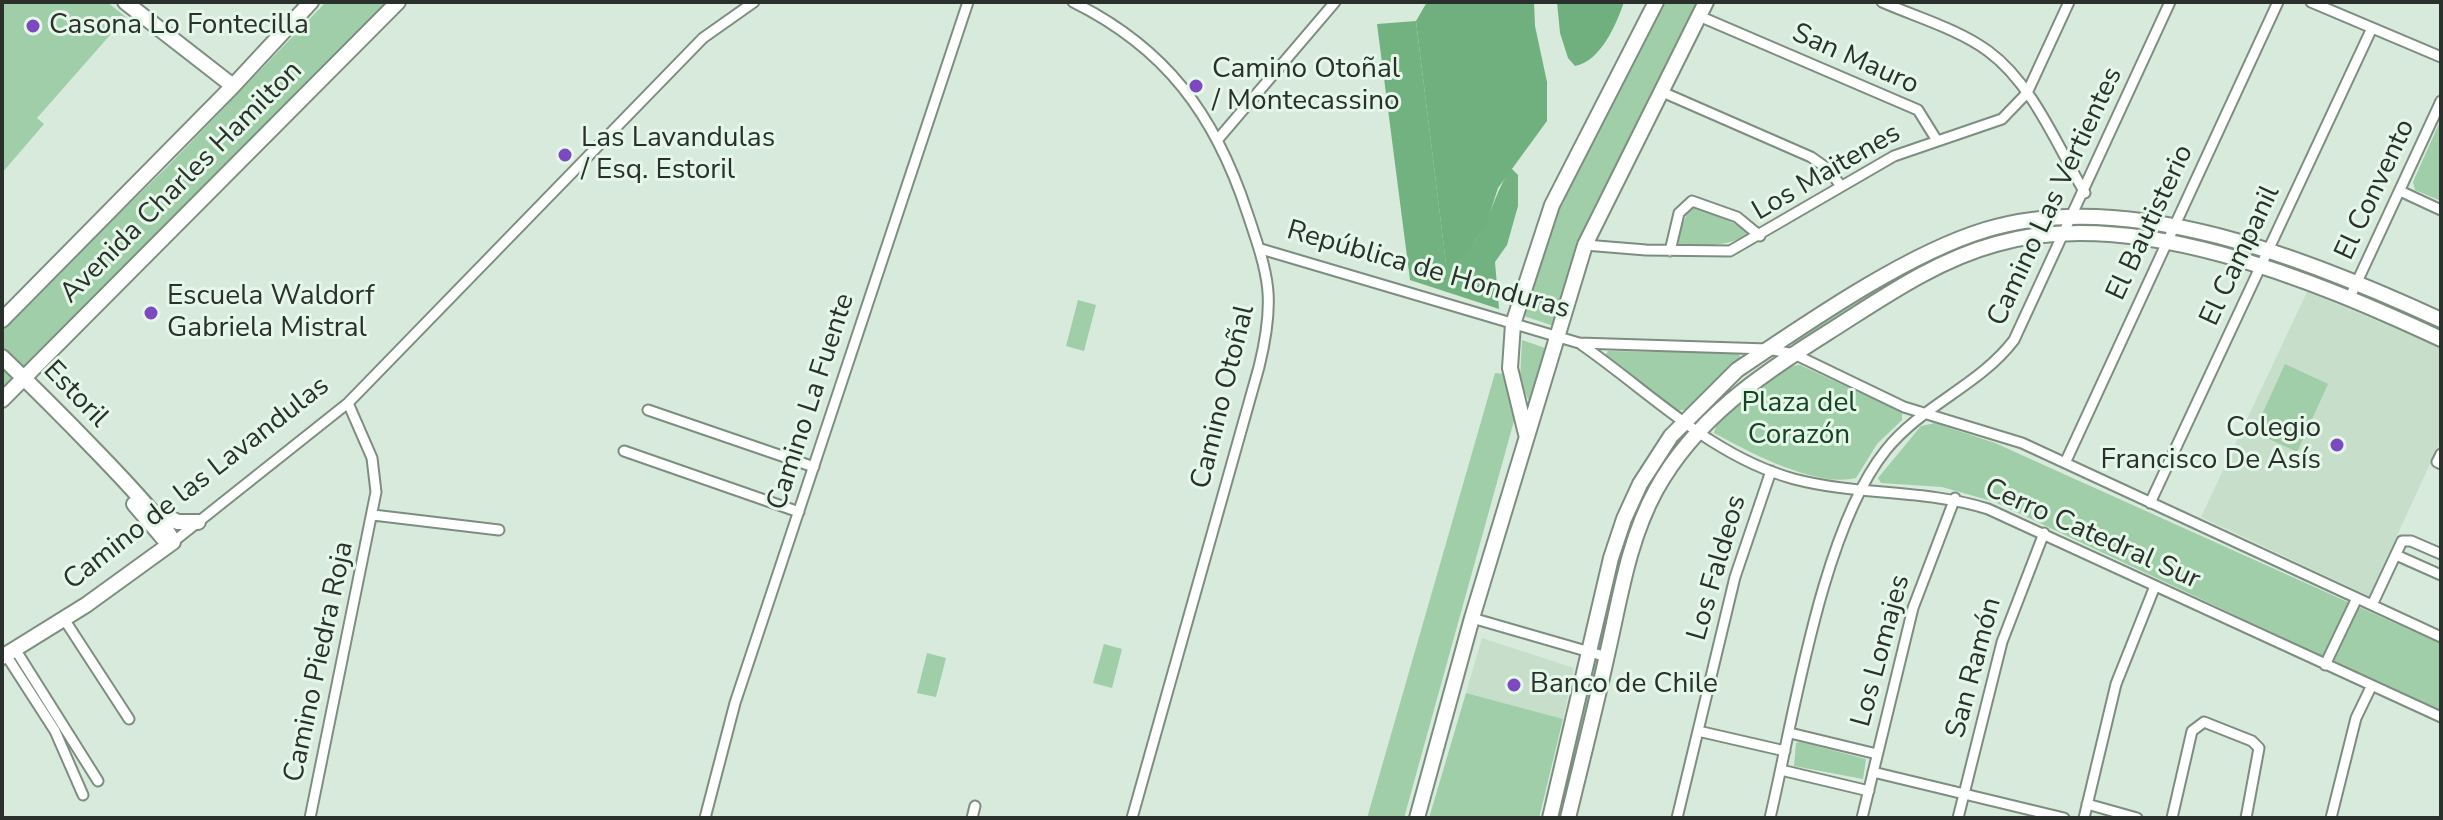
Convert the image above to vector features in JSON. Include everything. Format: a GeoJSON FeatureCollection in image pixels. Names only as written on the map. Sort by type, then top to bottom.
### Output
{"type":"FeatureCollection","features":[{"type":"Feature","properties":{"kind":"street"},"geometry":{"type":"LineString","coordinates":[[125,2],[233,86]]}},
{"type":"Feature","properties":{"kind":"street","name":"Avenida Charles Hamilton"},"geometry":{"type":"LineString","coordinates":[[2,320],[233,86],[311,2]]}},
{"type":"Feature","properties":{"kind":"street","name":"Avenida Charles Hamilton"},"geometry":{"type":"LineString","coordinates":[[2,400],[398,2]]}},
{"type":"Feature","properties":{"kind":"street","name":"Camino de las Lavandulas"},"geometry":{"type":"LineString","coordinates":[[8,654],[150,559],[348,403],[703,38],[754,2]]}},
{"type":"Feature","properties":{"kind":"street","name":"Camino La Fuente"},"geometry":{"type":"LineString","coordinates":[[705,818],[735,703],[968,2]]}},
{"type":"Feature","properties":{"kind":"street","name":"Camino Otoñal"},"geometry":{"type":"LineString","coordinates":[[1073,2],[1122,30],[1158,60],[1196,103],[1219,138],[1261,249],[1270,297],[1266,338],[1132,818]]}},
{"type":"Feature","properties":{"kind":"street"},"geometry":{"type":"LineString","coordinates":[[1219,138],[1335,2]]}},
{"type":"Feature","properties":{"kind":"street"},"geometry":{"type":"LineString","coordinates":[[1526,438],[1510,368],[1513,324],[1552,205],[1656,2]]}},
{"type":"Feature","properties":{"kind":"street"},"geometry":{"type":"LineString","coordinates":[[1417,818],[1472,618],[1585,245],[1706,2]]}},
{"type":"Feature","properties":{"kind":"street"},"geometry":{"type":"LineString","coordinates":[[1882,2],[1979,45],[2004,65],[2027,93],[2085,193]]}},
{"type":"Feature","properties":{"kind":"street","name":"Los Maitenes"},"geometry":{"type":"LineString","coordinates":[[1585,245],[1723,252],[1760,236],[1894,156],[1936,139],[2002,119],[2027,93],[2069,2]]}},
{"type":"Feature","properties":{"kind":"street","name":"Camino Las Vertientes"},"geometry":{"type":"LineString","coordinates":[[1770,818],[1823,596],[1860,491],[1888,448],[1924,414],[1979,377],[2007,350],[2027,318],[2170,2]]}},
{"type":"Feature","properties":{"kind":"street","name":"El Bautisterio"},"geometry":{"type":"LineString","coordinates":[[2065,463],[2278,2]]}},
{"type":"Feature","properties":{"kind":"street"},"geometry":{"type":"LineString","coordinates":[[2311,2],[2441,57]]}},
{"type":"Feature","properties":{"kind":"street","name":"San Mauro"},"geometry":{"type":"LineString","coordinates":[[1699,16],[1918,110],[1936,139]]}},
{"type":"Feature","properties":{"kind":"street","name":"El Campanil"},"geometry":{"type":"LineString","coordinates":[[2150,503],[2372,28]]}},
{"type":"Feature","properties":{"kind":"street"},"geometry":{"type":"LineString","coordinates":[[1660,91],[1811,157],[1828,169],[1841,186]]}},
{"type":"Feature","properties":{"kind":"street","name":"El Convento"},"geometry":{"type":"LineString","coordinates":[[2350,297],[2441,101]]}},
{"type":"Feature","properties":{"kind":"street"},"geometry":{"type":"LineString","coordinates":[[2400,191],[2441,210]]}},
{"type":"Feature","properties":{"kind":"street"},"geometry":{"type":"LineString","coordinates":[[1670,251],[1679,213],[1692,201],[1737,217],[1760,236]]}},
{"type":"Feature","properties":{"kind":"street"},"geometry":{"type":"LineString","coordinates":[[1550,818],[1611,558],[1632,501],[1660,451],[1684,421],[1737,370],[1930,252],[1985,230],[2021,221],[2074,215],[2125,217],[2268,251],[2357,282],[2441,320]]}},
{"type":"Feature","properties":{"kind":"street"},"geometry":{"type":"LineString","coordinates":[[1568,818],[1627,563],[1647,508],[1667,473],[1697,433],[1757,378],[1910,282],[1983,248],[2025,237],[2067,232],[2117,233],[2167,242],[2260,267],[2350,297],[2441,339]]}},
{"type":"Feature","properties":{"kind":"street","name":"República de Honduras"},"geometry":{"type":"LineString","coordinates":[[1261,249],[1579,343],[1768,349],[1794,354],[1866,392],[1924,414],[1999,434],[2441,637]]}},
{"type":"Feature","properties":{"kind":"street"},"geometry":{"type":"LineString","coordinates":[[1902,268],[1910,282]]}},
{"type":"Feature","properties":{"kind":"street","name":"República de Honduras"},"geometry":{"type":"LineString","coordinates":[[1579,343],[1697,433]]}},
{"type":"Feature","properties":{"kind":"street","name":"Estoril"},"geometry":{"type":"LineString","coordinates":[[2,357],[146,505],[170,531],[173,542],[165,540],[129,499],[110,469]]}},
{"type":"Feature","properties":{"kind":"street","name":"Camino Piedra Roja"},"geometry":{"type":"LineString","coordinates":[[310,818],[373,515],[375,469],[348,403]]}},
{"type":"Feature","properties":{"kind":"street"},"geometry":{"type":"LineString","coordinates":[[648,410],[814,467]]}},
{"type":"Feature","properties":{"kind":"street","name":"Cerro Catedral Sur"},"geometry":{"type":"LineString","coordinates":[[1697,433],[1771,471],[1860,491],[1955,498],[2044,533],[2441,717]]}},
{"type":"Feature","properties":{"kind":"street"},"geometry":{"type":"LineString","coordinates":[[624,451],[799,512]]}},
{"type":"Feature","properties":{"kind":"street"},"geometry":{"type":"LineString","coordinates":[[2441,454],[2437,462],[2441,464]]}},
{"type":"Feature","properties":{"kind":"street","name":"Los Faldeos"},"geometry":{"type":"LineString","coordinates":[[1677,818],[1735,577],[1771,471]]}},
{"type":"Feature","properties":{"kind":"street","name":"Los Lomajes"},"geometry":{"type":"LineString","coordinates":[[1862,818],[1913,608],[1955,498]]}},
{"type":"Feature","properties":{"kind":"street"},"geometry":{"type":"LineString","coordinates":[[129,499],[149,538],[150,559]]}},
{"type":"Feature","properties":{"kind":"street"},"geometry":{"type":"LineString","coordinates":[[1632,501],[1647,508]]}},
{"type":"Feature","properties":{"kind":"street"},"geometry":{"type":"LineString","coordinates":[[146,505],[174,521],[198,522]]}},
{"type":"Feature","properties":{"kind":"street","name":"Camino Piedra Roja"},"geometry":{"type":"LineString","coordinates":[[373,515],[499,530]]}},
{"type":"Feature","properties":{"kind":"street","name":"San Ramón"},"geometry":{"type":"LineString","coordinates":[[1958,818],[2006,628],[2044,533]]}},
{"type":"Feature","properties":{"kind":"street"},"geometry":{"type":"LineString","coordinates":[[2372,605],[2405,540],[2441,554]]}},
{"type":"Feature","properties":{"kind":"street"},"geometry":{"type":"LineString","coordinates":[[2396,555],[2441,575]]}},
{"type":"Feature","properties":{"kind":"street"},"geometry":{"type":"LineString","coordinates":[[2084,818],[2116,684],[2155,586]]}},
{"type":"Feature","properties":{"kind":"street"},"geometry":{"type":"LineString","coordinates":[[2325,665],[2357,598]]}},
{"type":"Feature","properties":{"kind":"street"},"geometry":{"type":"LineString","coordinates":[[1472,618],[1607,657]]}},
{"type":"Feature","properties":{"kind":"street"},"geometry":{"type":"LineString","coordinates":[[64,619],[129,719]]}},
{"type":"Feature","properties":{"kind":"street"},"geometry":{"type":"LineString","coordinates":[[8,654],[98,781]]}},
{"type":"Feature","properties":{"kind":"street"},"geometry":{"type":"LineString","coordinates":[[8,654],[55,731],[83,795]]}},
{"type":"Feature","properties":{"kind":"street"},"geometry":{"type":"LineString","coordinates":[[2331,818],[2356,718],[2371,687]]}},
{"type":"Feature","properties":{"kind":"street"},"geometry":{"type":"LineString","coordinates":[[2172,818],[2192,731],[2196,724],[2207,722],[2252,741],[2259,748],[2246,818]]}},
{"type":"Feature","properties":{"kind":"street"},"geometry":{"type":"LineString","coordinates":[[1698,731],[1785,751]]}},
{"type":"Feature","properties":{"kind":"street"},"geometry":{"type":"LineString","coordinates":[[1790,733],[1877,754]]}},
{"type":"Feature","properties":{"kind":"street"},"geometry":{"type":"LineString","coordinates":[[1781,770],[1869,791]]}},
{"type":"Feature","properties":{"kind":"street"},"geometry":{"type":"LineString","coordinates":[[1873,772],[2064,818]]}},
{"type":"Feature","properties":{"kind":"street"},"geometry":{"type":"LineString","coordinates":[[1557,790],[1574,795]]}},
{"type":"Feature","properties":{"kind":"street"},"geometry":{"type":"LineString","coordinates":[[2087,804],[2137,818]]}},
{"type":"Feature","properties":{"kind":"street"},"geometry":{"type":"LineString","coordinates":[[972,818],[975,806]]}},
{"type":"Feature","properties":{"kind":"shaded area"},"geometry":{"type":"Polygon","coordinates":[[[1427,2],[1534,2],[1535,26],[1547,82],[1547,121],[1498,188],[1486,225],[1463,258],[1446,264],[1416,21],[1427,2]]]}},
{"type":"Feature","properties":{"kind":"shaded area"},"geometry":{"type":"Polygon","coordinates":[[[1557,2],[1624,2],[1600,50],[1575,66],[1568,58],[1560,33],[1557,2]]]}},
{"type":"Feature","properties":{"kind":"shaded area"},"geometry":{"type":"Polygon","coordinates":[[[1416,21],[1446,263],[1471,246],[1479,235],[1511,168],[1518,175],[1518,206],[1507,245],[1495,262],[1499,309],[1410,280],[1377,24],[1416,21]]]}},
{"type":"Feature","properties":{"kind":"shaded area","name":"Colegio Francisco De Asís"},"geometry":{"type":"Polygon","coordinates":[[[2307,292],[2441,347],[2441,440],[2369,596],[2201,517],[2307,292]]]}},
{"type":"Feature","properties":{"kind":"shaded area"},"geometry":{"type":"Polygon","coordinates":[[[1482,638],[1574,668],[1563,719],[1466,693],[1482,638]]]}},
{"type":"Feature","properties":{"kind":"green space"},"geometry":{"type":"Polygon","coordinates":[[[2,2],[107,2],[126,17],[37,118],[44,124],[2,173],[2,2]]]}},
{"type":"Feature","properties":{"kind":"green space"},"geometry":{"type":"Polygon","coordinates":[[[326,2],[389,2],[2,389],[2,328],[166,168],[326,2]]]}},
{"type":"Feature","properties":{"kind":"green space"},"geometry":{"type":"Polygon","coordinates":[[[1665,2],[1700,2],[1589,217],[1554,326],[1521,315],[1558,201],[1665,2]]]}},
{"type":"Feature","properties":{"kind":"green space"},"geometry":{"type":"Polygon","coordinates":[[[2441,119],[2441,201],[2415,190],[2413,182],[2441,119]]]}},
{"type":"Feature","properties":{"kind":"green space"},"geometry":{"type":"Polygon","coordinates":[[[1698,205],[1751,232],[1725,243],[1678,245],[1676,240],[1690,206],[1698,205]]]}},
{"type":"Feature","properties":{"kind":"green space"},"geometry":{"type":"Polygon","coordinates":[[[2057,220],[2162,228],[2317,271],[2441,326],[2441,334],[2321,281],[2160,235],[2120,227],[2078,226],[2033,229],[1995,237],[1795,347],[1791,342],[1926,259],[1993,231],[2057,220]]]}},
{"type":"Feature","properties":{"kind":"green space"},"geometry":{"type":"Polygon","coordinates":[[[1078,300],[1096,305],[1084,351],[1066,346],[1078,300]]]}},
{"type":"Feature","properties":{"kind":"green space"},"geometry":{"type":"Polygon","coordinates":[[[1522,340],[1548,349],[1530,404],[1520,380],[1522,340]]]}},
{"type":"Feature","properties":{"kind":"green space"},"geometry":{"type":"Polygon","coordinates":[[[1608,351],[1737,353],[1742,358],[1688,409],[1677,411],[1605,356],[1608,351]]]}},
{"type":"Feature","properties":{"kind":"green space"},"geometry":{"type":"Polygon","coordinates":[[[2285,364],[2328,384],[2297,452],[2254,432],[2285,364]]]}},
{"type":"Feature","properties":{"kind":"green space","name":"Plaza del Corazón"},"geometry":{"type":"Polygon","coordinates":[[[1800,365],[1902,412],[1902,420],[1877,444],[1856,478],[1840,480],[1803,473],[1714,433],[1718,422],[1734,402],[1789,366],[1800,365]]]}},
{"type":"Feature","properties":{"kind":"green space"},"geometry":{"type":"Polygon","coordinates":[[[1495,373],[1505,374],[1517,410],[1404,818],[1367,818],[1495,373]]]}},
{"type":"Feature","properties":{"kind":"green space"},"geometry":{"type":"Polygon","coordinates":[[[1935,423],[1995,443],[2441,644],[2441,712],[1995,502],[1942,487],[1881,483],[1878,478],[1921,426],[1935,423]]]}},
{"type":"Feature","properties":{"kind":"green space"},"geometry":{"type":"Polygon","coordinates":[[[1685,430],[1688,434],[1660,475],[1562,818],[1555,818],[1617,559],[1642,491],[1685,430]]]}},
{"type":"Feature","properties":{"kind":"green space"},"geometry":{"type":"Polygon","coordinates":[[[1104,644],[1122,649],[1112,688],[1093,683],[1104,644]]]}},
{"type":"Feature","properties":{"kind":"green space"},"geometry":{"type":"Polygon","coordinates":[[[927,653],[946,658],[936,697],[917,693],[927,653]]]}},
{"type":"Feature","properties":{"kind":"green space"},"geometry":{"type":"Polygon","coordinates":[[[1466,693],[1563,719],[1539,818],[1429,818],[1466,693]]]}},
{"type":"Feature","properties":{"kind":"green space"},"geometry":{"type":"Polygon","coordinates":[[[1796,743],[1866,759],[1863,779],[1794,766],[1796,743]]]}},
{"type":"Feature","properties":{"kind":"place","name":"Casona Lo Fontecilla"},"geometry":{"type":"Point","coordinates":[33,26]}},
{"type":"Feature","properties":{"kind":"place","name":"Camino Otoñal / Montecassino"},"geometry":{"type":"Point","coordinates":[1196,86]}},
{"type":"Feature","properties":{"kind":"place","name":"Las Lavandulas / Esq. Estoril"},"geometry":{"type":"Point","coordinates":[565,155]}},
{"type":"Feature","properties":{"kind":"place","name":"Escuela Waldorf Gabriela Mistral"},"geometry":{"type":"Point","coordinates":[151,313]}},
{"type":"Feature","properties":{"kind":"place","name":"Colegio Francisco De Asís"},"geometry":{"type":"Point","coordinates":[2337,445]}},
{"type":"Feature","properties":{"kind":"place","name":"Banco de Chile"},"geometry":{"type":"Point","coordinates":[1514,685]}}]}
